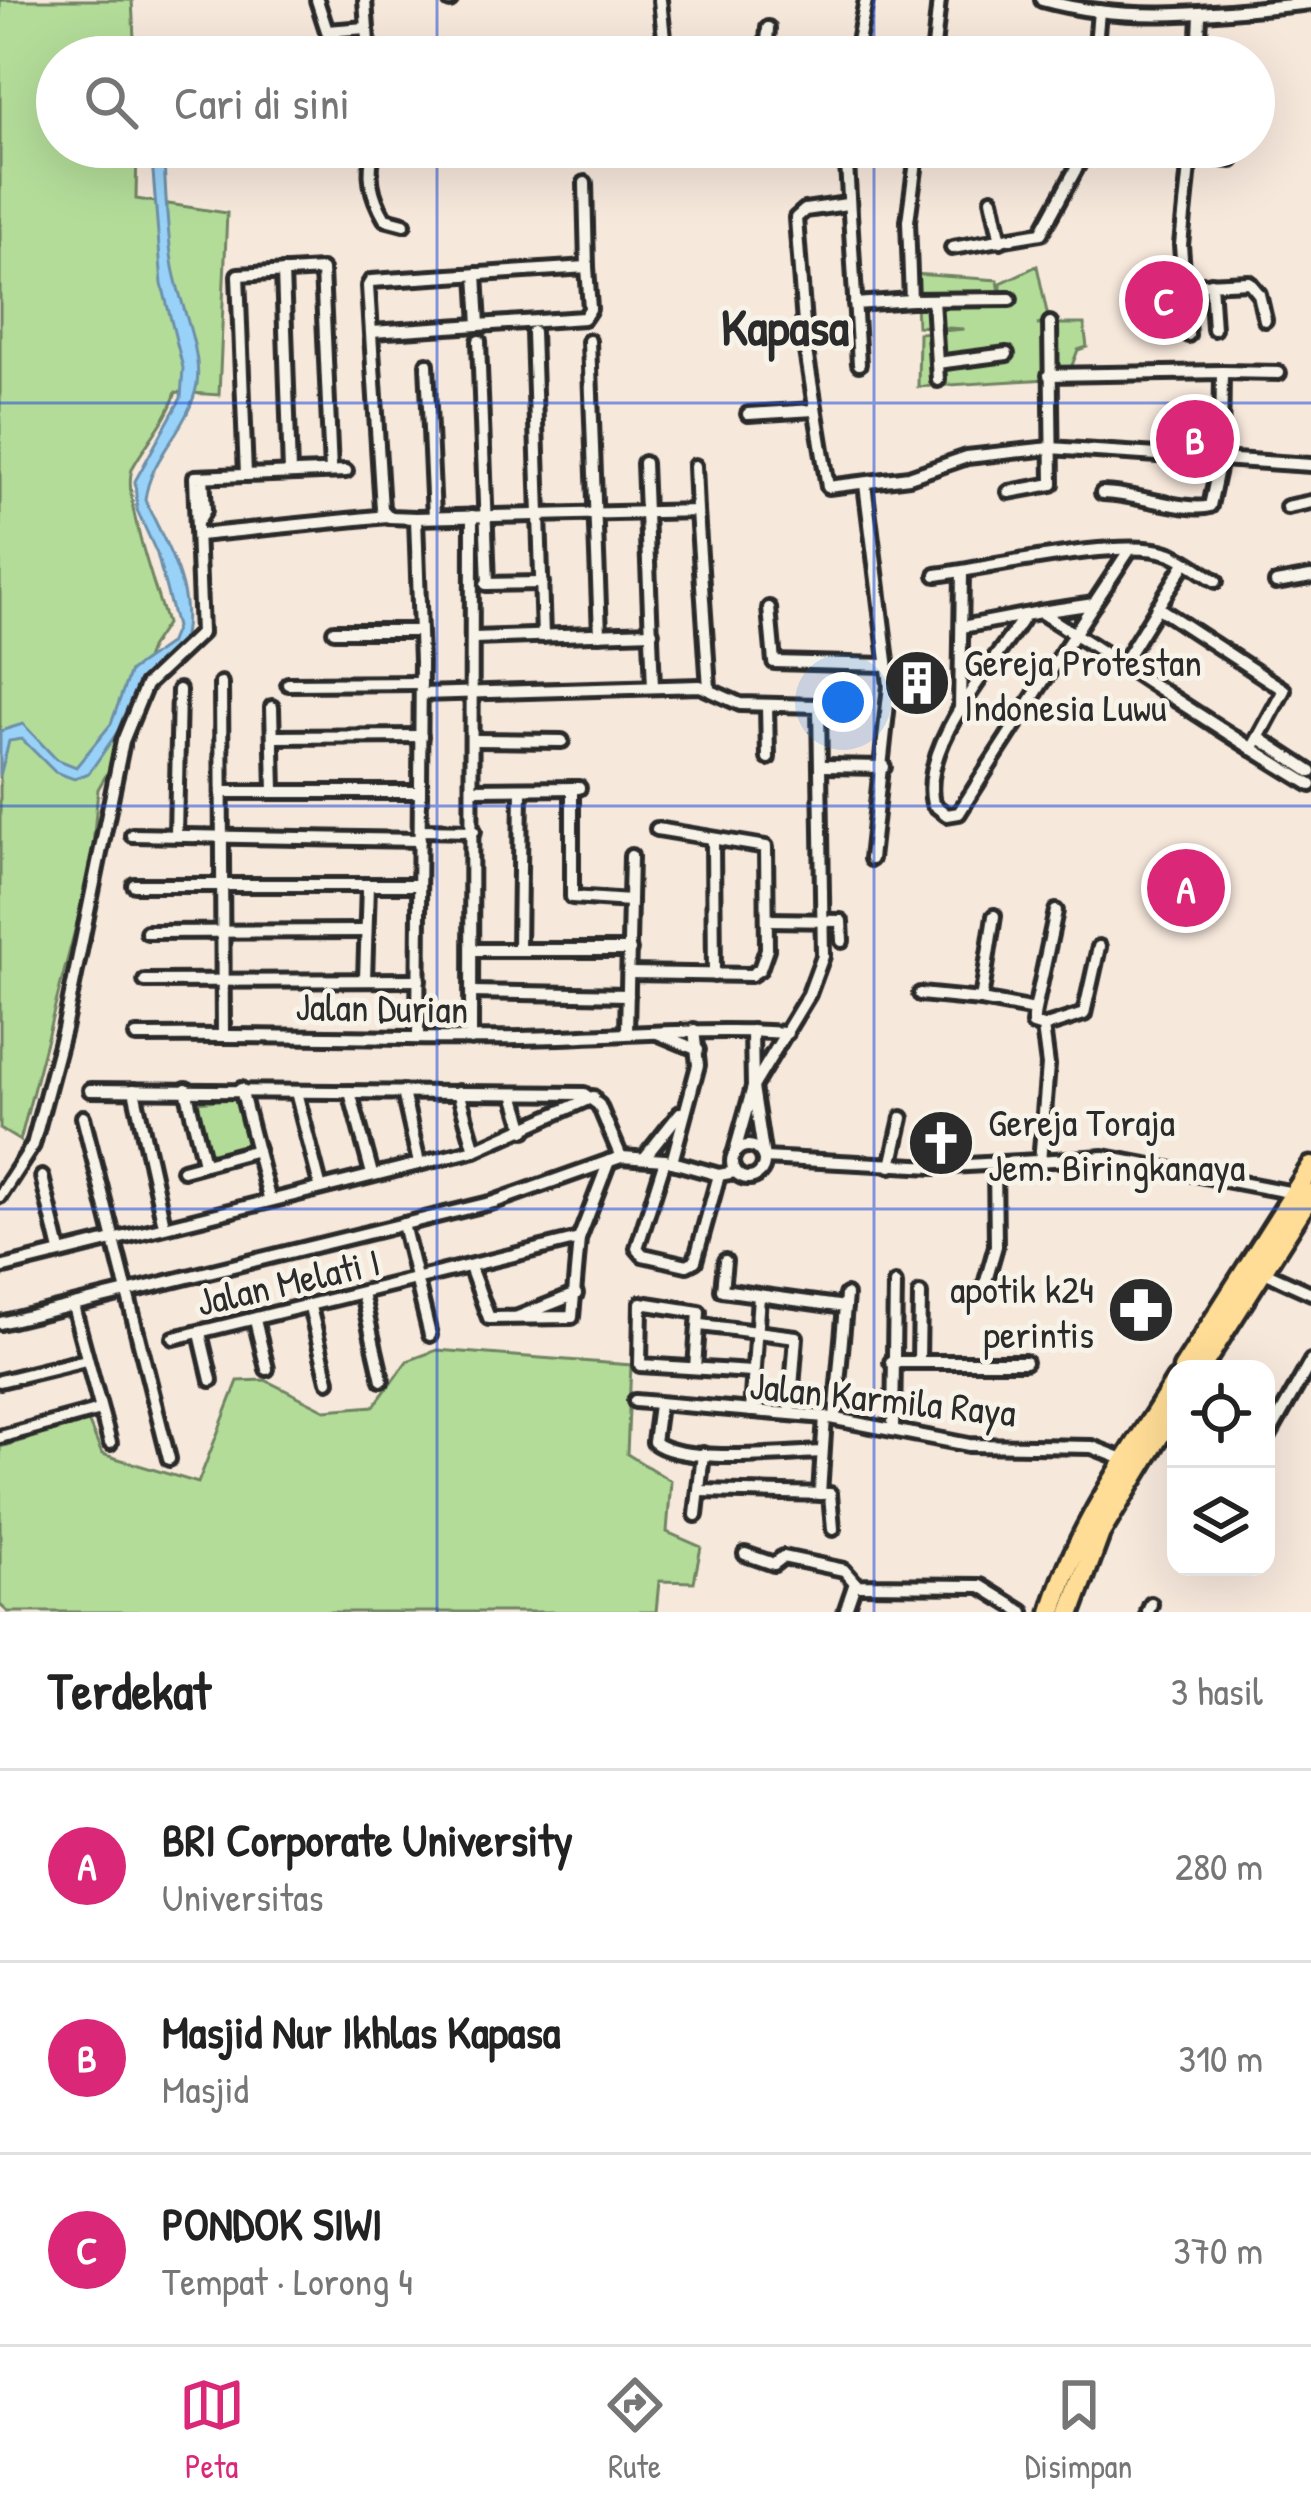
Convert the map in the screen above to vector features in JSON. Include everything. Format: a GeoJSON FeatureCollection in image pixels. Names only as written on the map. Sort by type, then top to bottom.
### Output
{"type":"FeatureCollection","features":[{"type":"Feature","properties":{"kind":"highway"},"geometry":{"type":"LineString","coordinates":[[1205,1360],[1240,1292],[1262,1271],[1311,1167]]}},
{"type":"Feature","properties":{"kind":"highway"},"geometry":{"type":"LineString","coordinates":[[1191,1360],[1302,1193]]}},
{"type":"Feature","properties":{"kind":"highway"},"geometry":{"type":"LineString","coordinates":[[1052,1612],[1078,1544],[1124,1459],[1167,1394]]}},
{"type":"Feature","properties":{"kind":"highway"},"geometry":{"type":"LineString","coordinates":[[1071,1612],[1100,1533],[1167,1425]]}},
{"type":"Feature","properties":{"kind":"street"},"geometry":{"type":"LineString","coordinates":[[317,0],[327,31],[366,28]]}},
{"type":"Feature","properties":{"kind":"street"},"geometry":{"type":"LineString","coordinates":[[365,0],[367,36]]}},
{"type":"Feature","properties":{"kind":"street"},"geometry":{"type":"LineString","coordinates":[[660,0],[664,36]]}},
{"type":"Feature","properties":{"kind":"street"},"geometry":{"type":"LineString","coordinates":[[859,36],[866,0]]}},
{"type":"Feature","properties":{"kind":"street"},"geometry":{"type":"LineString","coordinates":[[935,36],[939,0]]}},
{"type":"Feature","properties":{"kind":"street"},"geometry":{"type":"LineString","coordinates":[[1042,0],[1099,11],[1133,7],[1200,16],[1311,3]]}},
{"type":"Feature","properties":{"kind":"street"},"geometry":{"type":"LineString","coordinates":[[1097,36],[1099,11]]}},
{"type":"Feature","properties":{"kind":"street"},"geometry":{"type":"LineString","coordinates":[[1199,36],[1200,16]]}},
{"type":"Feature","properties":{"kind":"street"},"geometry":{"type":"LineString","coordinates":[[767,36],[768,28]]}},
{"type":"Feature","properties":{"kind":"street"},"geometry":{"type":"LineString","coordinates":[[370,168],[373,193],[385,219],[404,224]]}},
{"type":"Feature","properties":{"kind":"street"},"geometry":{"type":"LineString","coordinates":[[846,168],[860,364]]}},
{"type":"Feature","properties":{"kind":"street"},"geometry":{"type":"LineString","coordinates":[[911,300],[908,220],[915,168]]}},
{"type":"Feature","properties":{"kind":"street"},"geometry":{"type":"LineString","coordinates":[[952,248],[1044,230],[1077,168]]}},
{"type":"Feature","properties":{"kind":"street"},"geometry":{"type":"LineString","coordinates":[[1188,335],[1181,245],[1189,168]]}},
{"type":"Feature","properties":{"kind":"street"},"geometry":{"type":"LineString","coordinates":[[372,332],[589,316],[585,183]]}},
{"type":"Feature","properties":{"kind":"street"},"geometry":{"type":"LineString","coordinates":[[992,199],[1001,241]]}},
{"type":"Feature","properties":{"kind":"street"},"geometry":{"type":"LineString","coordinates":[[847,204],[805,210],[796,218],[825,485],[865,484],[916,475],[968,457],[1050,448],[1221,455],[1311,465]]}},
{"type":"Feature","properties":{"kind":"street"},"geometry":{"type":"LineString","coordinates":[[387,516],[381,506],[370,281],[587,267]]}},
{"type":"Feature","properties":{"kind":"street"},"geometry":{"type":"LineString","coordinates":[[246,475],[238,275],[322,270],[331,472]]}},
{"type":"Feature","properties":{"kind":"street"},"geometry":{"type":"LineString","coordinates":[[283,272],[290,473]]}},
{"type":"Feature","properties":{"kind":"street"},"geometry":{"type":"LineString","coordinates":[[476,274],[479,325]]}},
{"type":"Feature","properties":{"kind":"street"},"geometry":{"type":"LineString","coordinates":[[1211,283],[1214,329]]}},
{"type":"Feature","properties":{"kind":"street"},"geometry":{"type":"LineString","coordinates":[[1184,285],[1253,284],[1265,320]]}},
{"type":"Feature","properties":{"kind":"street"},"geometry":{"type":"LineString","coordinates":[[855,304],[1010,298]]}},
{"type":"Feature","properties":{"kind":"street"},"geometry":{"type":"LineString","coordinates":[[933,300],[938,380]]}},
{"type":"Feature","properties":{"kind":"street"},"geometry":{"type":"LineString","coordinates":[[1009,492],[1051,485],[1050,323]]}},
{"type":"Feature","properties":{"kind":"street"},"geometry":{"type":"LineString","coordinates":[[533,332],[544,636]]}},
{"type":"Feature","properties":{"kind":"street"},"geometry":{"type":"LineString","coordinates":[[479,341],[488,584]]}},
{"type":"Feature","properties":{"kind":"street"},"geometry":{"type":"LineString","coordinates":[[589,341],[600,634]]}},
{"type":"Feature","properties":{"kind":"street"},"geometry":{"type":"LineString","coordinates":[[937,363],[1006,354]]}},
{"type":"Feature","properties":{"kind":"street"},"geometry":{"type":"LineString","coordinates":[[428,364],[434,517]]}},
{"type":"Feature","properties":{"kind":"street"},"geometry":{"type":"LineString","coordinates":[[1102,493],[1142,495],[1205,508],[1212,502],[1221,455],[1222,372]]}},
{"type":"Feature","properties":{"kind":"street"},"geometry":{"type":"LineString","coordinates":[[1049,375],[1280,373]]}},
{"type":"Feature","properties":{"kind":"street"},"geometry":{"type":"LineString","coordinates":[[748,414],[813,403]]}},
{"type":"Feature","properties":{"kind":"street"},"geometry":{"type":"LineString","coordinates":[[644,463],[653,687]]}},
{"type":"Feature","properties":{"kind":"street"},"geometry":{"type":"LineString","coordinates":[[695,466],[704,687]]}},
{"type":"Feature","properties":{"kind":"street"},"geometry":{"type":"LineString","coordinates":[[0,1196],[33,1145],[92,909],[122,741],[146,685],[201,633],[199,477],[346,471]]}},
{"type":"Feature","properties":{"kind":"street"},"geometry":{"type":"LineString","coordinates":[[865,484],[890,702],[871,859]]}},
{"type":"Feature","properties":{"kind":"street"},"geometry":{"type":"LineString","coordinates":[[1287,507],[1311,502]]}},
{"type":"Feature","properties":{"kind":"street"},"geometry":{"type":"LineString","coordinates":[[198,529],[387,516],[696,511]]}},
{"type":"Feature","properties":{"kind":"street"},"geometry":{"type":"LineString","coordinates":[[471,1039],[472,516]]}},
{"type":"Feature","properties":{"kind":"street"},"geometry":{"type":"LineString","coordinates":[[416,518],[421,689],[418,1036]]}},
{"type":"Feature","properties":{"kind":"street"},"geometry":{"type":"LineString","coordinates":[[1025,614],[934,759],[933,804],[952,817],[1128,552]]}},
{"type":"Feature","properties":{"kind":"street"},"geometry":{"type":"LineString","coordinates":[[936,575],[1060,555],[1128,552],[1168,553],[1216,581]]}},
{"type":"Feature","properties":{"kind":"street"},"geometry":{"type":"LineString","coordinates":[[1120,666],[1185,562]]}},
{"type":"Feature","properties":{"kind":"street"},"geometry":{"type":"LineString","coordinates":[[960,714],[962,572]]}},
{"type":"Feature","properties":{"kind":"street"},"geometry":{"type":"LineString","coordinates":[[1276,584],[1311,577]]}},
{"type":"Feature","properties":{"kind":"street"},"geometry":{"type":"LineString","coordinates":[[474,584],[542,584]]}},
{"type":"Feature","properties":{"kind":"street"},"geometry":{"type":"LineString","coordinates":[[962,627],[1094,604]]}},
{"type":"Feature","properties":{"kind":"street"},"geometry":{"type":"LineString","coordinates":[[1157,607],[1284,690],[1255,744]]}},
{"type":"Feature","properties":{"kind":"street"},"geometry":{"type":"LineString","coordinates":[[769,608],[774,662],[885,665]]}},
{"type":"Feature","properties":{"kind":"street"},"geometry":{"type":"LineString","coordinates":[[1040,612],[1120,666],[1311,772]]}},
{"type":"Feature","properties":{"kind":"street"},"geometry":{"type":"LineString","coordinates":[[334,631],[419,631]]}},
{"type":"Feature","properties":{"kind":"street"},"geometry":{"type":"LineString","coordinates":[[474,638],[652,632]]}},
{"type":"Feature","properties":{"kind":"street"},"geometry":{"type":"LineString","coordinates":[[220,683],[223,1035]]}},
{"type":"Feature","properties":{"kind":"street"},"geometry":{"type":"LineString","coordinates":[[288,684],[475,693],[704,687],[735,703],[814,703],[822,711],[822,965],[753,1087],[734,1155],[735,1172]]}},
{"type":"Feature","properties":{"kind":"street"},"geometry":{"type":"LineString","coordinates":[[176,835],[179,690]]}},
{"type":"Feature","properties":{"kind":"street"},"geometry":{"type":"LineString","coordinates":[[766,705],[768,758]]}},
{"type":"Feature","properties":{"kind":"street"},"geometry":{"type":"LineString","coordinates":[[272,707],[274,790]]}},
{"type":"Feature","properties":{"kind":"street"},"geometry":{"type":"LineString","coordinates":[[274,736],[421,736]]}},
{"type":"Feature","properties":{"kind":"street"},"geometry":{"type":"LineString","coordinates":[[475,740],[562,741]]}},
{"type":"Feature","properties":{"kind":"street"},"geometry":{"type":"LineString","coordinates":[[1255,744],[1311,785]]}},
{"type":"Feature","properties":{"kind":"street"},"geometry":{"type":"LineString","coordinates":[[824,766],[884,767]]}},
{"type":"Feature","properties":{"kind":"street"},"geometry":{"type":"LineString","coordinates":[[475,789],[575,788],[572,897],[630,901]]}},
{"type":"Feature","properties":{"kind":"street"},"geometry":{"type":"LineString","coordinates":[[519,950],[520,789]]}},
{"type":"Feature","properties":{"kind":"street"},"geometry":{"type":"LineString","coordinates":[[223,792],[420,792]]}},
{"type":"Feature","properties":{"kind":"street"},"geometry":{"type":"LineString","coordinates":[[132,835],[420,835],[474,830]]}},
{"type":"Feature","properties":{"kind":"street"},"geometry":{"type":"LineString","coordinates":[[629,974],[759,971],[767,949],[766,847],[657,830]]}},
{"type":"Feature","properties":{"kind":"street"},"geometry":{"type":"LineString","coordinates":[[713,842],[714,975]]}},
{"type":"Feature","properties":{"kind":"street"},"geometry":{"type":"LineString","coordinates":[[627,1031],[631,856]]}},
{"type":"Feature","properties":{"kind":"street"},"geometry":{"type":"LineString","coordinates":[[134,885],[419,885]]}},
{"type":"Feature","properties":{"kind":"street"},"geometry":{"type":"LineString","coordinates":[[365,979],[368,885]]}},
{"type":"Feature","properties":{"kind":"street"},"geometry":{"type":"LineString","coordinates":[[1056,910],[1033,1024],[1043,1027],[1084,1014],[1099,947]]}},
{"type":"Feature","properties":{"kind":"street"},"geometry":{"type":"LineString","coordinates":[[981,1000],[994,916]]}},
{"type":"Feature","properties":{"kind":"street"},"geometry":{"type":"LineString","coordinates":[[768,920],[842,922],[842,941]]}},
{"type":"Feature","properties":{"kind":"street"},"geometry":{"type":"LineString","coordinates":[[147,932],[366,932]]}},
{"type":"Feature","properties":{"kind":"street"},"geometry":{"type":"LineString","coordinates":[[473,950],[630,950]]}},
{"type":"Feature","properties":{"kind":"street"},"geometry":{"type":"LineString","coordinates":[[145,981],[419,980]]}},
{"type":"Feature","properties":{"kind":"street"},"geometry":{"type":"LineString","coordinates":[[472,992],[628,994]]}},
{"type":"Feature","properties":{"kind":"street"},"geometry":{"type":"LineString","coordinates":[[920,994],[1035,1010]]}},
{"type":"Feature","properties":{"kind":"street"},"geometry":{"type":"LineString","coordinates":[[1040,1162],[1048,1065],[1043,1027]]}},
{"type":"Feature","properties":{"kind":"street"},"geometry":{"type":"LineString","coordinates":[[651,1030],[698,1050]]}},
{"type":"Feature","properties":{"kind":"street","name":"Jalan Durian"},"geometry":{"type":"LineString","coordinates":[[136,1036],[471,1039],[586,1038],[651,1030],[787,1033]]}},
{"type":"Feature","properties":{"kind":"street"},"geometry":{"type":"LineString","coordinates":[[694,1030],[698,1050],[668,1161],[637,1250],[687,1265],[697,1254],[719,1175]]}},
{"type":"Feature","properties":{"kind":"street"},"geometry":{"type":"LineString","coordinates":[[0,1324],[505,1199],[615,1159],[645,1157],[719,1175],[735,1172],[755,1177],[764,1158],[753,1087],[752,1030]]}},
{"type":"Feature","properties":{"kind":"street"},"geometry":{"type":"LineString","coordinates":[[186,1089],[205,1163]]}},
{"type":"Feature","properties":{"kind":"street"},"geometry":{"type":"LineString","coordinates":[[241,1089],[269,1198]]}},
{"type":"Feature","properties":{"kind":"street"},"geometry":{"type":"LineString","coordinates":[[90,1090],[593,1097]]}},
{"type":"Feature","properties":{"kind":"street"},"geometry":{"type":"LineString","coordinates":[[134,1090],[164,1225]]}},
{"type":"Feature","properties":{"kind":"street"},"geometry":{"type":"LineString","coordinates":[[296,1092],[320,1185]]}},
{"type":"Feature","properties":{"kind":"street"},"geometry":{"type":"LineString","coordinates":[[350,1092],[372,1174]]}},
{"type":"Feature","properties":{"kind":"street"},"geometry":{"type":"LineString","coordinates":[[403,1092],[419,1163]]}},
{"type":"Feature","properties":{"kind":"street"},"geometry":{"type":"LineString","coordinates":[[458,1092],[475,1150]]}},
{"type":"Feature","properties":{"kind":"street"},"geometry":{"type":"LineString","coordinates":[[514,1094],[525,1130]]}},
{"type":"Feature","properties":{"kind":"street"},"geometry":{"type":"LineString","coordinates":[[0,1268],[475,1150],[593,1097]]}},
{"type":"Feature","properties":{"kind":"street"},"geometry":{"type":"LineString","coordinates":[[593,1097],[615,1159]]}},
{"type":"Feature","properties":{"kind":"street"},"geometry":{"type":"LineString","coordinates":[[645,1157],[682,1111]]}},
{"type":"Feature","properties":{"kind":"street"},"geometry":{"type":"LineString","coordinates":[[83,1117],[170,1459]]}},
{"type":"Feature","properties":{"kind":"street"},"geometry":{"type":"LineString","coordinates":[[891,1166],[902,1118]]}},
{"type":"Feature","properties":{"kind":"street"},"geometry":{"type":"LineString","coordinates":[[734,1155],[748,1146],[764,1158],[891,1166],[1104,1157],[1302,1193]]}},
{"type":"Feature","properties":{"kind":"street"},"geometry":{"type":"LineString","coordinates":[[183,1170],[256,1150]]}},
{"type":"Feature","properties":{"kind":"street"},"geometry":{"type":"LineString","coordinates":[[470,1267],[485,1315],[569,1319],[576,1294],[579,1239],[598,1180],[615,1159]]}},
{"type":"Feature","properties":{"kind":"street"},"geometry":{"type":"LineString","coordinates":[[984,1288],[996,1250],[995,1164]]}},
{"type":"Feature","properties":{"kind":"street"},"geometry":{"type":"LineString","coordinates":[[569,1176],[598,1180]]}},
{"type":"Feature","properties":{"kind":"street"},"geometry":{"type":"LineString","coordinates":[[42,1178],[60,1252]]}},
{"type":"Feature","properties":{"kind":"street"},"geometry":{"type":"LineString","coordinates":[[403,1224],[430,1335]]}},
{"type":"Feature","properties":{"kind":"street","name":"Jalan Melati I"},"geometry":{"type":"LineString","coordinates":[[174,1338],[579,1239]]}},
{"type":"Feature","properties":{"kind":"street"},"geometry":{"type":"LineString","coordinates":[[725,1262],[722,1289],[846,1301],[820,1494]]}},
{"type":"Feature","properties":{"kind":"street"},"geometry":{"type":"LineString","coordinates":[[1262,1271],[1311,1293]]}},
{"type":"Feature","properties":{"kind":"street"},"geometry":{"type":"LineString","coordinates":[[893,1429],[895,1284]]}},
{"type":"Feature","properties":{"kind":"street"},"geometry":{"type":"LineString","coordinates":[[362,1294],[382,1380]]}},
{"type":"Feature","properties":{"kind":"street"},"geometry":{"type":"LineString","coordinates":[[512,1319],[576,1294]]}},
{"type":"Feature","properties":{"kind":"street"},"geometry":{"type":"LineString","coordinates":[[919,1361],[920,1294]]}},
{"type":"Feature","properties":{"kind":"street"},"geometry":{"type":"LineString","coordinates":[[751,1411],[752,1332],[759,1296]]}},
{"type":"Feature","properties":{"kind":"street"},"geometry":{"type":"LineString","coordinates":[[695,1368],[701,1325],[696,1309],[641,1303],[638,1363],[695,1368],[752,1372]]}},
{"type":"Feature","properties":{"kind":"street"},"geometry":{"type":"LineString","coordinates":[[73,1306],[110,1443]]}},
{"type":"Feature","properties":{"kind":"street"},"geometry":{"type":"LineString","coordinates":[[310,1307],[328,1382]]}},
{"type":"Feature","properties":{"kind":"street"},"geometry":{"type":"LineString","coordinates":[[255,1320],[267,1369]]}},
{"type":"Feature","properties":{"kind":"street"},"geometry":{"type":"LineString","coordinates":[[701,1325],[796,1336],[790,1413]]}},
{"type":"Feature","properties":{"kind":"street"},"geometry":{"type":"LineString","coordinates":[[200,1333],[212,1381]]}},
{"type":"Feature","properties":{"kind":"street"},"geometry":{"type":"LineString","coordinates":[[0,1382],[86,1360]]}},
{"type":"Feature","properties":{"kind":"street"},"geometry":{"type":"LineString","coordinates":[[1275,1425],[1311,1361]]}},
{"type":"Feature","properties":{"kind":"street"},"geometry":{"type":"LineString","coordinates":[[891,1362],[1025,1362]]}},
{"type":"Feature","properties":{"kind":"street","name":"Jalan Karmila Raya"},"geometry":{"type":"LineString","coordinates":[[635,1401],[830,1418],[975,1445],[1092,1447],[1124,1459]]}},
{"type":"Feature","properties":{"kind":"street"},"geometry":{"type":"LineString","coordinates":[[659,1405],[656,1445],[704,1454],[823,1452]]}},
{"type":"Feature","properties":{"kind":"street"},"geometry":{"type":"LineString","coordinates":[[0,1437],[100,1410]]}},
{"type":"Feature","properties":{"kind":"street"},"geometry":{"type":"LineString","coordinates":[[695,1515],[704,1454]]}},
{"type":"Feature","properties":{"kind":"street"},"geometry":{"type":"LineString","coordinates":[[699,1491],[820,1494],[834,1499],[833,1529]]}},
{"type":"Feature","properties":{"kind":"street"},"geometry":{"type":"LineString","coordinates":[[745,1554],[774,1564],[782,1557],[844,1570],[855,1583],[908,1589],[981,1586],[1023,1612]]}},
{"type":"Feature","properties":{"kind":"street"},"geometry":{"type":"LineString","coordinates":[[844,1612],[855,1583]]}},
{"type":"Feature","properties":{"kind":"green space"},"geometry":{"type":"Polygon","coordinates":[[[0,0],[132,0],[134,36],[36,36],[36,168],[137,168],[136,199],[227,213],[219,395],[176,392],[133,467],[135,519],[166,624],[150,648],[112,765],[98,789],[91,869],[20,1141],[0,1129],[0,0]]]}},
{"type":"Feature","properties":{"kind":"green space"},"geometry":{"type":"Polygon","coordinates":[[[1037,266],[1049,322],[1037,325],[1052,325],[1048,379],[918,387],[919,333],[964,329],[917,326],[915,274],[998,280],[1001,300],[1001,283],[1037,266]]]}},
{"type":"Feature","properties":{"kind":"green space"},"geometry":{"type":"Polygon","coordinates":[[[1057,324],[1084,324],[1087,347],[1078,350],[1071,368],[1056,370],[1057,324]]]}},
{"type":"Feature","properties":{"kind":"green space"},"geometry":{"type":"Polygon","coordinates":[[[240,1098],[253,1145],[209,1158],[196,1102],[240,1098]]]}},
{"type":"Feature","properties":{"kind":"green space"},"geometry":{"type":"Polygon","coordinates":[[[437,1350],[631,1365],[627,1454],[671,1481],[667,1532],[701,1547],[694,1582],[659,1581],[656,1612],[8,1612],[0,1605],[0,1447],[88,1421],[102,1454],[198,1483],[238,1381],[265,1380],[325,1410],[374,1406],[407,1361],[437,1350]]]}},
{"type":"Feature","properties":{"kind":"water"},"geometry":{"type":"Polygon","coordinates":[[[153,168],[164,168],[171,252],[198,370],[193,400],[154,470],[145,500],[184,594],[185,633],[179,653],[168,659],[89,773],[74,779],[55,772],[22,739],[9,741],[0,776],[0,731],[23,724],[56,759],[76,767],[111,724],[130,671],[169,644],[176,627],[157,554],[137,510],[135,481],[181,398],[183,368],[162,284],[153,168]]]}},
{"type":"Feature","properties":{"kind":"place","name":"PONDOK SIWI"},"geometry":{"type":"Point","coordinates":[1164,300]}},
{"type":"Feature","properties":{"kind":"place","name":"Masjid Nur Ikhlas Kapasa"},"geometry":{"type":"Point","coordinates":[1195,439]}},
{"type":"Feature","properties":{"kind":"place","name":"Gereja Protestan Indonesia Luwu"},"geometry":{"type":"Point","coordinates":[917,683]}},
{"type":"Feature","properties":{"kind":"place","name":"BRI Corporate University"},"geometry":{"type":"Point","coordinates":[1186,888]}},
{"type":"Feature","properties":{"kind":"place","name":"Gereja Toraja Jem. Biringkanaya"},"geometry":{"type":"Point","coordinates":[941,1143]}},
{"type":"Feature","properties":{"kind":"place","name":"apotik k24 perintis"},"geometry":{"type":"Point","coordinates":[1141,1310]}},
{"type":"Feature","properties":{"kind":"district","name":"Kapasa"},"geometry":{"type":"Point","coordinates":[785,326]}}]}
